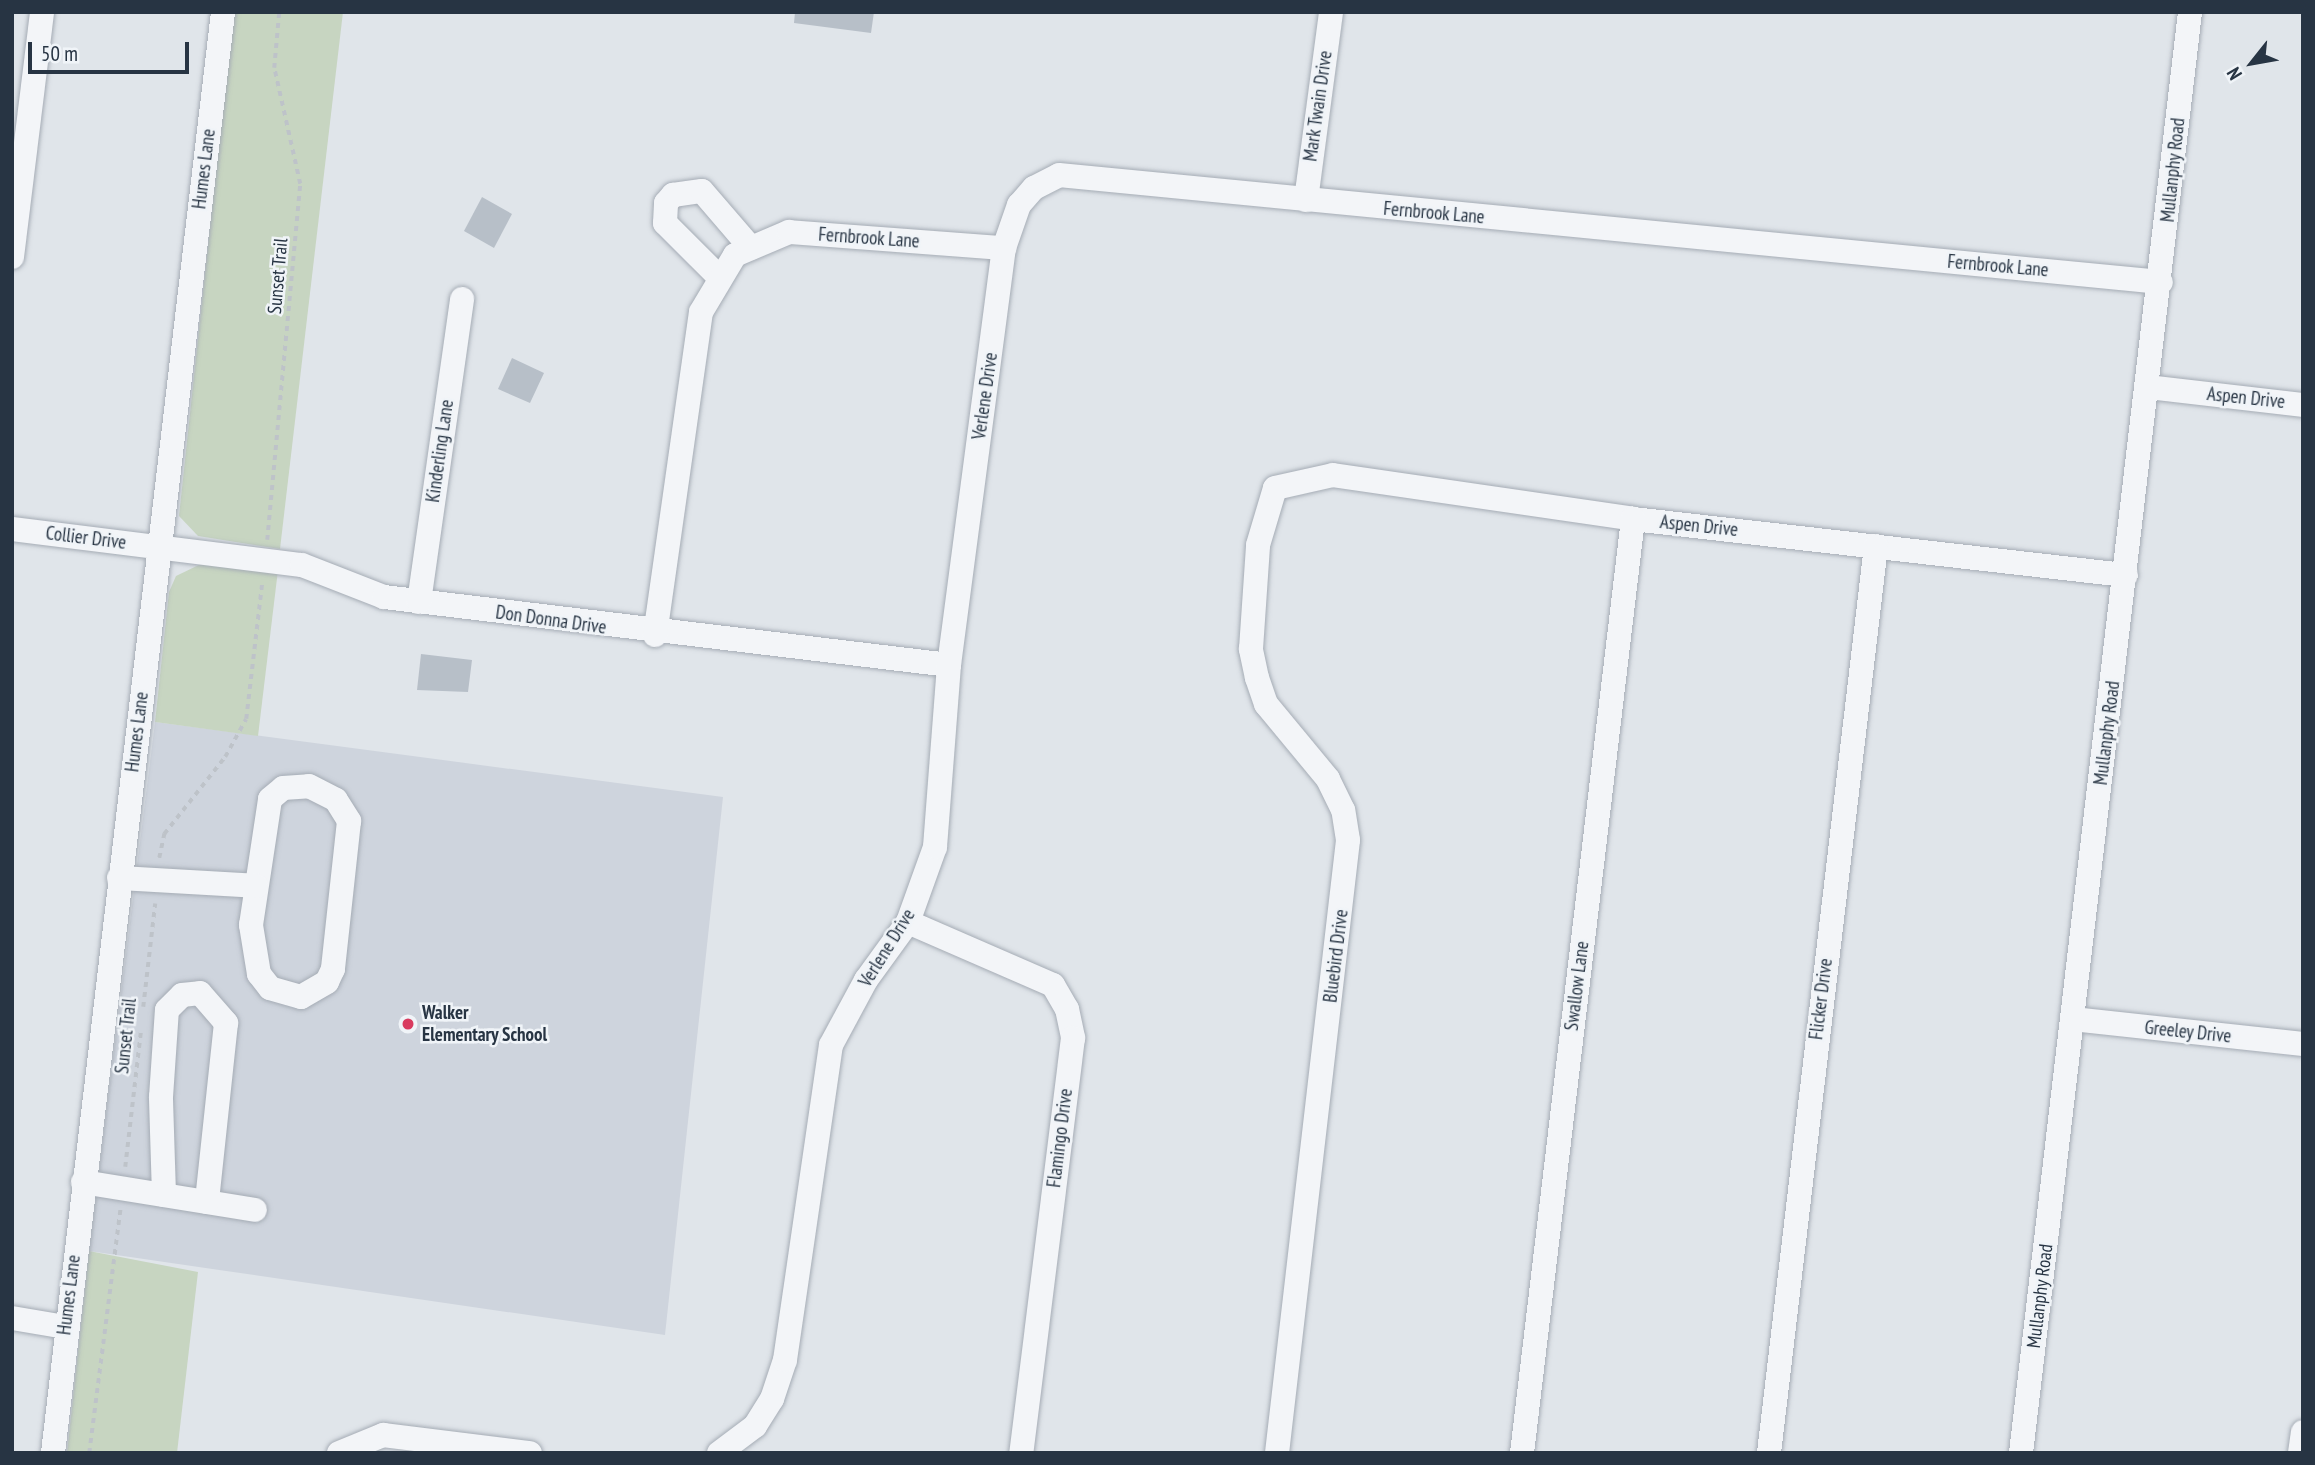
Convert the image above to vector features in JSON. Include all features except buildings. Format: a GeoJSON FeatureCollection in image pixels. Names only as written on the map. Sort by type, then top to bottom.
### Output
{"type":"FeatureCollection","features":[{"type":"Feature","properties":{"kind":"street"},"geometry":{"type":"LineString","coordinates":[[12,257],[43,12]]}},
{"type":"Feature","properties":{"kind":"street","name":"Humes Lane"},"geometry":{"type":"LineString","coordinates":[[53,1453],[65,1327],[223,12]]}},
{"type":"Feature","properties":{"kind":"street","name":"Mark Twain Drive"},"geometry":{"type":"LineString","coordinates":[[1306,201],[1331,12]]}},
{"type":"Feature","properties":{"kind":"street","name":"Mullanphy Road"},"geometry":{"type":"LineString","coordinates":[[2021,1453],[2161,282],[2190,12]]}},
{"type":"Feature","properties":{"kind":"street","name":"Fernbrook Lane"},"geometry":{"type":"LineString","coordinates":[[655,635],[701,312],[718,276],[751,248],[789,232],[1004,248],[1019,205],[1059,175],[2161,282]]}},
{"type":"Feature","properties":{"kind":"street"},"geometry":{"type":"LineString","coordinates":[[718,276],[665,223],[666,203],[673,195],[702,191],[751,248]]}},
{"type":"Feature","properties":{"kind":"street","name":"Verlene Drive"},"geometry":{"type":"LineString","coordinates":[[719,1453],[755,1426],[772,1399],[785,1360],[831,1045],[866,980],[908,922],[935,847],[949,666],[1004,248]]}},
{"type":"Feature","properties":{"kind":"street","name":"Kinderling Lane"},"geometry":{"type":"LineString","coordinates":[[419,602],[462,299]]}},
{"type":"Feature","properties":{"kind":"street","name":"Aspen Drive"},"geometry":{"type":"LineString","coordinates":[[2148,387],[2303,405]]}},
{"type":"Feature","properties":{"kind":"street","name":"Aspen Drive"},"geometry":{"type":"LineString","coordinates":[[1275,488],[1333,475],[1633,519],[2126,575]]}},
{"type":"Feature","properties":{"kind":"street","name":"Bluebird Drive"},"geometry":{"type":"LineString","coordinates":[[1275,488],[1258,545],[1251,649],[1257,678],[1266,704],[1328,779],[1343,810],[1348,840],[1277,1453]]}},
{"type":"Feature","properties":{"kind":"street","name":"Swallow Lane"},"geometry":{"type":"LineString","coordinates":[[1522,1453],[1633,519]]}},
{"type":"Feature","properties":{"kind":"street","name":"Collier Drive"},"geometry":{"type":"LineString","coordinates":[[12,529],[159,546]]}},
{"type":"Feature","properties":{"kind":"street","name":"Don Donna Drive"},"geometry":{"type":"LineString","coordinates":[[159,546],[302,565],[384,597],[655,635],[949,666]]}},
{"type":"Feature","properties":{"kind":"street","name":"Flicker Drive"},"geometry":{"type":"LineString","coordinates":[[1769,1453],[1876,546]]}},
{"type":"Feature","properties":{"kind":"street"},"geometry":{"type":"LineString","coordinates":[[309,786],[336,800],[349,821],[339,935],[330,975],[316,992],[286,995],[259,974],[252,949],[256,886],[266,812],[275,793],[309,786]]}},
{"type":"Feature","properties":{"kind":"street"},"geometry":{"type":"LineString","coordinates":[[119,878],[256,886]]}},
{"type":"Feature","properties":{"kind":"street","name":"Flamingo Drive"},"geometry":{"type":"LineString","coordinates":[[908,922],[1053,985],[1067,1009],[1073,1038],[1021,1453]]}},
{"type":"Feature","properties":{"kind":"street"},"geometry":{"type":"LineString","coordinates":[[164,1195],[167,1010],[182,995],[201,993],[226,1023],[207,1202]]}},
{"type":"Feature","properties":{"kind":"street","name":"Greeley Drive"},"geometry":{"type":"LineString","coordinates":[[2073,1019],[2303,1044]]}},
{"type":"Feature","properties":{"kind":"street"},"geometry":{"type":"LineString","coordinates":[[83,1182],[255,1210]]}},
{"type":"Feature","properties":{"kind":"street"},"geometry":{"type":"LineString","coordinates":[[12,1318],[65,1327]]}},
{"type":"Feature","properties":{"kind":"street"},"geometry":{"type":"LineString","coordinates":[[2300,1453],[2303,1432]]}},
{"type":"Feature","properties":{"kind":"street"},"geometry":{"type":"LineString","coordinates":[[339,1453],[383,1435],[530,1453]]}},
{"type":"Feature","properties":{"kind":"path","name":"Sunset Trail"},"geometry":{"type":"LineString","coordinates":[[267,545],[300,184],[274,68],[279,12]]}},
{"type":"Feature","properties":{"kind":"path"},"geometry":{"type":"LineString","coordinates":[[160,849],[246,719],[264,573]]}},
{"type":"Feature","properties":{"kind":"path","name":"Sunset Trail"},"geometry":{"type":"LineString","coordinates":[[143,1011],[155,903]]}},
{"type":"Feature","properties":{"kind":"path","name":"Sunset Trail"},"geometry":{"type":"LineString","coordinates":[[124,1173],[141,1024]]}},
{"type":"Feature","properties":{"kind":"path"},"geometry":{"type":"LineString","coordinates":[[89,1453],[121,1202]]}},
{"type":"Feature","properties":{"kind":"shaded area","name":"Walker Elementary School"},"geometry":{"type":"Polygon","coordinates":[[[155,722],[723,797],[665,1335],[89,1251],[155,722]]]}},
{"type":"Feature","properties":{"kind":"green space"},"geometry":{"type":"Polygon","coordinates":[[[233,12],[343,12],[280,549],[198,536],[179,516],[233,12]]]}},
{"type":"Feature","properties":{"kind":"green space"},"geometry":{"type":"Polygon","coordinates":[[[205,562],[278,570],[258,736],[155,722],[169,592],[176,576],[205,562]]]}},
{"type":"Feature","properties":{"kind":"green space"},"geometry":{"type":"Polygon","coordinates":[[[89,1251],[198,1272],[177,1453],[67,1453],[89,1251]]]}},
{"type":"Feature","properties":{"kind":"place","name":"Walker Elementary School"},"geometry":{"type":"Point","coordinates":[408,1024]}}]}
